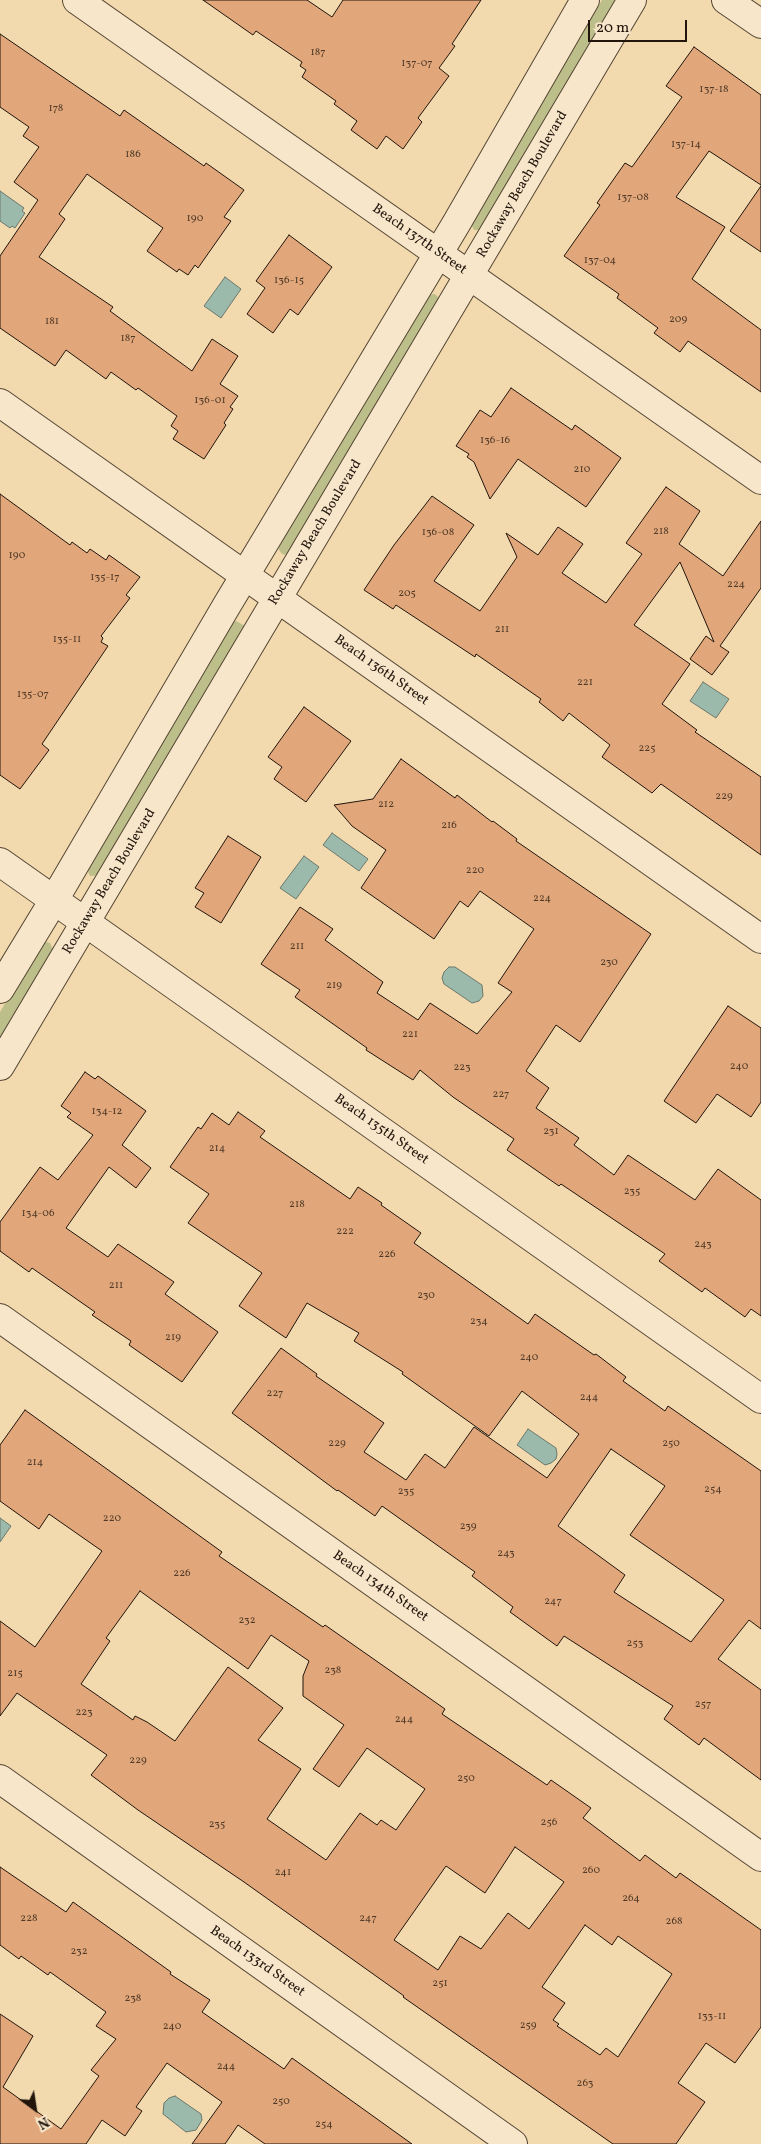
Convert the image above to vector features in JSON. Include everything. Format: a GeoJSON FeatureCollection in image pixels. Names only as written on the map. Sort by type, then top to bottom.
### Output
{"type":"FeatureCollection","features":[{"type":"Feature","properties":{"kind":"street","name":"Beach 137th Street"},"geometry":{"type":"LineString","coordinates":[[77,0],[761,480]]}},
{"type":"Feature","properties":{"kind":"street"},"geometry":{"type":"LineString","coordinates":[[0,988],[438,253],[585,0]]}},
{"type":"Feature","properties":{"kind":"street","name":"Rockaway Beach Boulevard"},"geometry":{"type":"LineString","coordinates":[[0,1066],[632,0]]}},
{"type":"Feature","properties":{"kind":"street"},"geometry":{"type":"LineString","coordinates":[[726,0],[761,24]]}},
{"type":"Feature","properties":{"kind":"street","name":"Beach 136th Street"},"geometry":{"type":"LineString","coordinates":[[0,403],[761,939]]}},
{"type":"Feature","properties":{"kind":"street","name":"Beach 135th Street"},"geometry":{"type":"LineString","coordinates":[[0,862],[761,1399]]}},
{"type":"Feature","properties":{"kind":"street","name":"Beach 134th Street"},"geometry":{"type":"LineString","coordinates":[[0,1318],[761,1857]]}},
{"type":"Feature","properties":{"kind":"street","name":"Beach 133rd Street"},"geometry":{"type":"LineString","coordinates":[[0,1779],[513,2144]]}},
{"type":"Feature","properties":{"kind":"green space"},"geometry":{"type":"Polygon","coordinates":[[[602,0],[620,0],[483,230],[474,230],[470,222],[602,0]]]}},
{"type":"Feature","properties":{"kind":"green space"},"geometry":{"type":"Polygon","coordinates":[[[435,294],[439,298],[440,303],[287,555],[282,554],[278,543],[426,295],[435,294]]]}},
{"type":"Feature","properties":{"kind":"green space"},"geometry":{"type":"Polygon","coordinates":[[[236,621],[245,626],[99,875],[90,876],[86,867],[231,623],[236,621]]]}},
{"type":"Feature","properties":{"kind":"green space"},"geometry":{"type":"Polygon","coordinates":[[[50,943],[54,952],[0,1043],[0,1012],[41,944],[50,943]]]}},
{"type":"Feature","properties":{"kind":"shaded area"},"geometry":{"type":"Polygon","coordinates":[[[0,191],[24,208],[22,211],[25,213],[15,228],[12,226],[10,228],[0,221],[0,191]]]}},
{"type":"Feature","properties":{"kind":"shaded area"},"geometry":{"type":"Polygon","coordinates":[[[225,277],[241,289],[221,318],[204,306],[225,277]]]}},
{"type":"Feature","properties":{"kind":"shaded area"},"geometry":{"type":"Polygon","coordinates":[[[703,682],[729,699],[716,718],[690,701],[703,682]]]}},
{"type":"Feature","properties":{"kind":"shaded area"},"geometry":{"type":"Polygon","coordinates":[[[332,833],[368,859],[359,871],[323,845],[332,833]]]}},
{"type":"Feature","properties":{"kind":"shaded area"},"geometry":{"type":"Polygon","coordinates":[[[304,856],[319,867],[296,899],[280,888],[304,856]]]}},
{"type":"Feature","properties":{"kind":"shaded area"},"geometry":{"type":"Polygon","coordinates":[[[449,967],[455,967],[482,985],[483,996],[479,1001],[472,1003],[444,984],[442,978],[444,972],[449,967]]]}},
{"type":"Feature","properties":{"kind":"shaded area"},"geometry":{"type":"Polygon","coordinates":[[[528,1429],[556,1448],[556,1459],[551,1463],[545,1465],[517,1445],[528,1429]]]}},
{"type":"Feature","properties":{"kind":"shaded area"},"geometry":{"type":"Polygon","coordinates":[[[0,1518],[11,1526],[0,1542],[0,1518]]]}},
{"type":"Feature","properties":{"kind":"shaded area"},"geometry":{"type":"Polygon","coordinates":[[[175,2096],[201,2114],[202,2120],[196,2130],[186,2132],[163,2114],[164,2103],[169,2098],[175,2096]]]}},
{"type":"Feature","properties":{"kind":"building"},"geometry":{"type":"Polygon","coordinates":[[[203,0],[307,0],[332,17],[343,0],[481,0],[452,44],[455,46],[439,68],[449,76],[418,118],[422,122],[403,149],[386,136],[377,149],[351,130],[357,121],[334,104],[336,101],[302,77],[306,70],[300,66],[302,62],[256,31],[253,35],[203,0]]]}},
{"type":"Feature","properties":{"kind":"building"},"geometry":{"type":"Polygon","coordinates":[[[0,34],[120,116],[124,110],[204,166],[206,163],[244,190],[224,217],[231,221],[198,268],[195,265],[188,275],[179,269],[177,272],[147,251],[163,228],[87,174],[59,214],[65,219],[39,257],[113,307],[110,311],[192,371],[212,339],[238,356],[220,384],[238,396],[230,407],[233,409],[224,423],[226,425],[204,459],[173,439],[178,431],[171,426],[177,416],[138,388],[136,390],[111,372],[106,379],[66,350],[55,366],[0,328],[0,256],[38,200],[14,182],[39,147],[23,136],[29,127],[0,107],[0,34]]]}},
{"type":"Feature","properties":{"kind":"building"},"geometry":{"type":"Polygon","coordinates":[[[694,47],[761,95],[761,185],[709,151],[676,197],[725,227],[692,279],[761,330],[761,392],[688,341],[680,352],[654,333],[658,328],[617,298],[619,294],[564,256],[600,205],[597,203],[625,163],[632,167],[682,97],[666,86],[694,47]]]}},
{"type":"Feature","properties":{"kind":"building"},"geometry":{"type":"Polygon","coordinates":[[[761,186],[761,252],[730,231],[761,186]]]}},
{"type":"Feature","properties":{"kind":"building"},"geometry":{"type":"Polygon","coordinates":[[[289,235],[332,267],[298,315],[290,309],[273,333],[247,314],[265,288],[256,281],[289,235]]]}},
{"type":"Feature","properties":{"kind":"building"},"geometry":{"type":"Polygon","coordinates":[[[511,388],[572,430],[575,425],[621,458],[586,507],[518,459],[490,499],[474,462],[467,457],[469,454],[456,446],[480,410],[491,417],[511,388]]]}},
{"type":"Feature","properties":{"kind":"building"},"geometry":{"type":"Polygon","coordinates":[[[666,487],[700,511],[679,544],[723,576],[761,521],[761,588],[720,646],[729,652],[712,675],[690,659],[706,636],[714,642],[680,562],[634,625],[690,664],[662,704],[697,730],[695,732],[761,777],[761,855],[661,784],[652,793],[602,757],[610,745],[569,713],[563,721],[539,702],[541,699],[476,654],[475,657],[396,605],[393,609],[364,590],[394,545],[432,496],[474,525],[434,581],[480,611],[517,557],[506,533],[538,555],[558,527],[583,544],[562,573],[606,603],[642,554],[626,543],[666,487]]]}},
{"type":"Feature","properties":{"kind":"building"},"geometry":{"type":"Polygon","coordinates":[[[0,494],[70,545],[72,542],[87,553],[90,549],[106,560],[109,555],[140,577],[126,595],[130,598],[101,636],[103,638],[101,642],[108,646],[42,744],[49,750],[20,789],[0,775],[0,494]]]}},
{"type":"Feature","properties":{"kind":"building"},"geometry":{"type":"Polygon","coordinates":[[[304,707],[351,741],[306,802],[274,779],[282,767],[268,757],[304,707]]]}},
{"type":"Feature","properties":{"kind":"building"},"geometry":{"type":"Polygon","coordinates":[[[401,759],[455,798],[457,795],[517,839],[516,841],[651,934],[580,1042],[556,1025],[526,1071],[549,1088],[536,1108],[579,1138],[574,1145],[614,1175],[628,1155],[695,1200],[718,1169],[761,1200],[761,1316],[751,1309],[745,1317],[705,1288],[702,1292],[659,1261],[665,1254],[507,1150],[514,1139],[453,1097],[420,1070],[413,1080],[366,1050],[367,1048],[295,997],[300,990],[261,964],[300,907],[333,929],[325,940],[383,982],[377,993],[418,1020],[430,1003],[477,1034],[512,992],[498,983],[534,929],[480,891],[468,907],[460,901],[434,939],[361,888],[386,850],[352,826],[334,805],[373,799],[401,759]]]}},
{"type":"Feature","properties":{"kind":"building"},"geometry":{"type":"Polygon","coordinates":[[[228,836],[261,857],[221,923],[195,907],[204,893],[195,888],[228,836]]]}},
{"type":"Feature","properties":{"kind":"building"},"geometry":{"type":"Polygon","coordinates":[[[728,1006],[761,1028],[761,1102],[751,1117],[717,1094],[696,1123],[664,1101],[728,1006]]]}},
{"type":"Feature","properties":{"kind":"building"},"geometry":{"type":"Polygon","coordinates":[[[85,1072],[95,1079],[98,1076],[146,1111],[122,1145],[151,1168],[136,1188],[109,1167],[66,1228],[108,1257],[118,1244],[174,1282],[165,1294],[218,1332],[182,1382],[129,1345],[131,1341],[92,1315],[95,1312],[32,1268],[29,1272],[0,1251],[0,1222],[40,1167],[58,1180],[93,1135],[67,1117],[71,1113],[61,1106],[85,1072]]]}},
{"type":"Feature","properties":{"kind":"building"},"geometry":{"type":"Polygon","coordinates":[[[238,1112],[265,1131],[260,1137],[350,1199],[358,1187],[421,1233],[414,1243],[528,1324],[535,1314],[594,1355],[596,1354],[626,1377],[623,1381],[665,1411],[668,1406],[761,1471],[761,1629],[749,1620],[718,1659],[761,1690],[761,1780],[704,1738],[699,1745],[664,1719],[673,1706],[564,1636],[557,1646],[510,1612],[513,1607],[472,1576],[475,1572],[382,1506],[375,1516],[337,1491],[232,1413],[281,1348],[317,1374],[316,1376],[384,1423],[364,1452],[406,1480],[425,1454],[445,1468],[474,1427],[547,1478],[579,1434],[522,1391],[489,1436],[402,1374],[403,1372],[354,1341],[359,1333],[307,1303],[286,1338],[239,1306],[262,1273],[188,1223],[209,1194],[170,1167],[198,1127],[201,1129],[212,1113],[229,1125],[238,1112]],[[611,1449],[558,1526],[625,1575],[614,1592],[691,1642],[724,1600],[630,1535],[665,1486],[611,1449]]]}},
{"type":"Feature","properties":{"kind":"building"},"geometry":{"type":"Polygon","coordinates":[[[25,1410],[222,1552],[219,1556],[323,1627],[325,1625],[445,1709],[442,1714],[547,1785],[551,1780],[591,1808],[583,1818],[640,1861],[645,1855],[676,1878],[680,1873],[761,1930],[761,2027],[735,2063],[706,2043],[678,2083],[705,2102],[676,2144],[613,2144],[91,1775],[107,1755],[17,1693],[0,1716],[0,1621],[35,1647],[102,1551],[49,1514],[39,1529],[0,1501],[0,1445],[25,1410]],[[140,1591],[106,1638],[110,1641],[81,1684],[133,1720],[135,1716],[175,1741],[228,1667],[283,1708],[258,1740],[301,1769],[267,1819],[326,1860],[360,1813],[377,1825],[381,1820],[396,1830],[425,1789],[367,1748],[339,1787],[313,1769],[344,1725],[303,1696],[303,1676],[309,1661],[271,1635],[248,1669],[140,1591]],[[515,1847],[485,1893],[446,1866],[394,1940],[438,1970],[460,1936],[481,1949],[508,1913],[529,1929],[564,1882],[515,1847]],[[585,1925],[542,1987],[565,2003],[553,2020],[559,2024],[557,2026],[600,2055],[606,2048],[618,2057],[672,1974],[618,1936],[612,1945],[585,1925]]]}},
{"type":"Feature","properties":{"kind":"building"},"geometry":{"type":"Polygon","coordinates":[[[0,1867],[66,1912],[73,1902],[171,1972],[170,1974],[210,2000],[202,2012],[284,2069],[292,2058],[412,2144],[265,2144],[238,2125],[225,2144],[192,2144],[222,2102],[167,2063],[136,2107],[142,2111],[125,2136],[102,2120],[86,2144],[0,2144],[0,2014],[33,2036],[3,2087],[61,2129],[99,2076],[91,2070],[116,2039],[96,2026],[106,2012],[50,1972],[48,1975],[21,1956],[19,1959],[0,1945],[0,1867]]]}}]}
